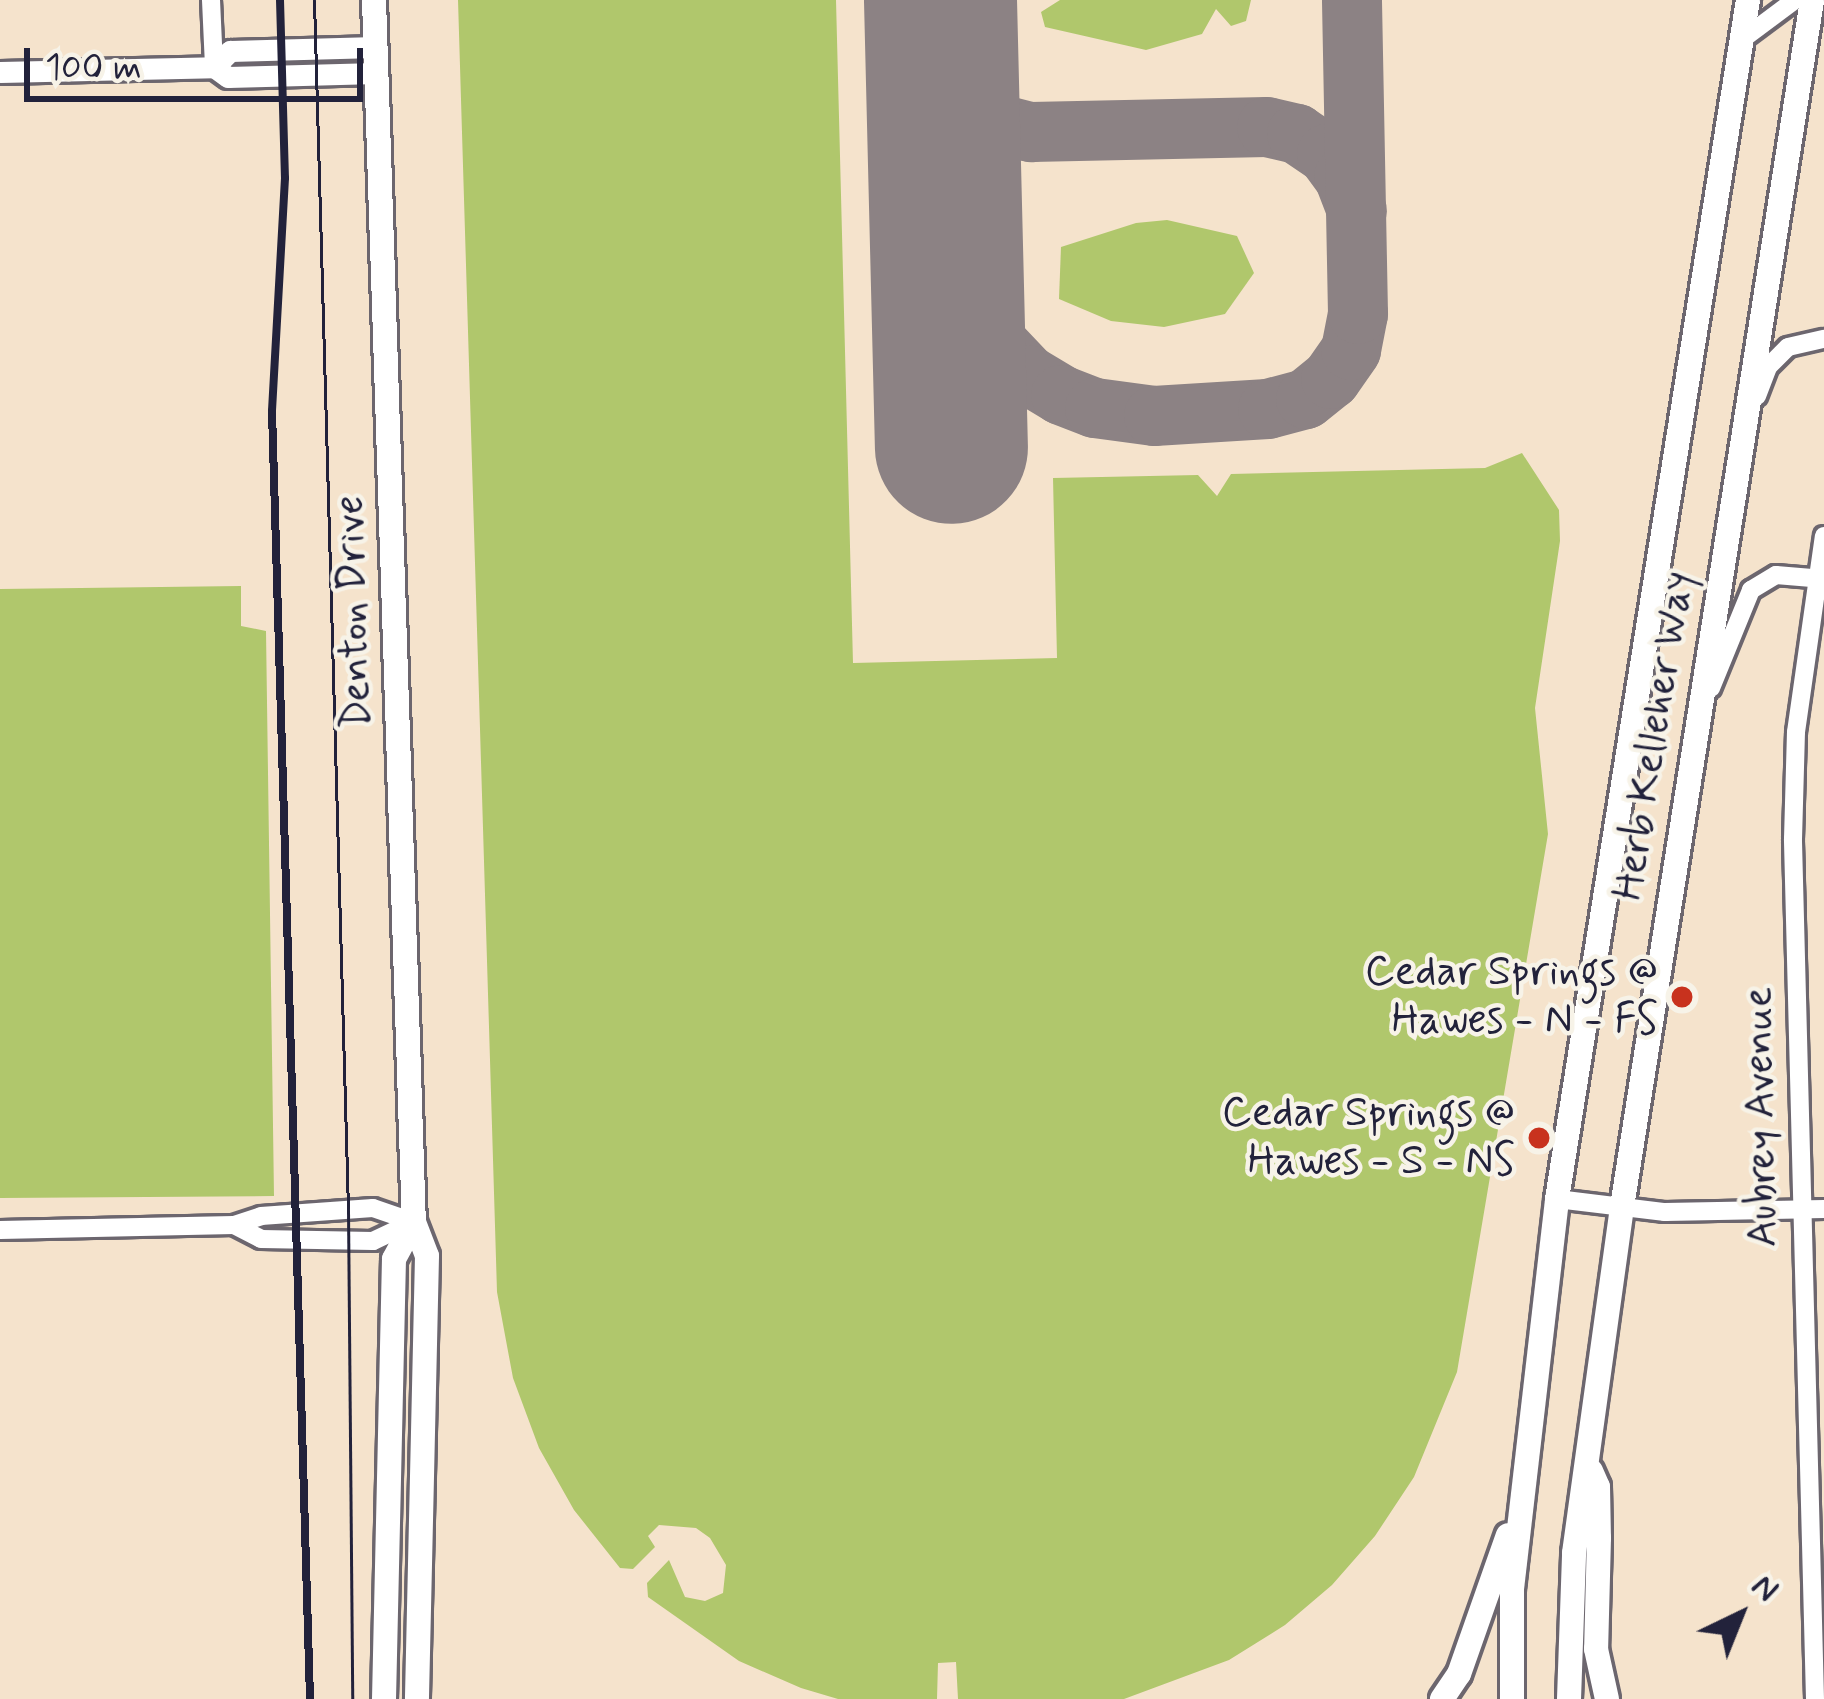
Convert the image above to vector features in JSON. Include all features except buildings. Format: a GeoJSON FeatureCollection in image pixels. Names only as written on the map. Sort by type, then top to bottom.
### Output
{"type":"FeatureCollection","features":[{"type":"Feature","properties":{"kind":"main road","name":"Denton Drive"},"geometry":{"type":"LineString","coordinates":[[374,0],[414,1222],[427,1256],[418,1699]]}},
{"type":"Feature","properties":{"kind":"main road","name":"Herb Kelleher Way"},"geometry":{"type":"LineString","coordinates":[[1512,1699],[1509,1642],[1522,1493],[1557,1199],[1748,0]]}},
{"type":"Feature","properties":{"kind":"main road","name":"Herb Kelleher Way"},"geometry":{"type":"LineString","coordinates":[[1569,1699],[1574,1553],[1622,1207],[1812,0]]}},
{"type":"Feature","properties":{"kind":"main road","name":"Denton Drive"},"geometry":{"type":"LineString","coordinates":[[384,1699],[394,1258],[414,1222]]}},
{"type":"Feature","properties":{"kind":"main road"},"geometry":{"type":"LineString","coordinates":[[1587,1460],[1598,1487],[1596,1649],[1607,1699]]}},
{"type":"Feature","properties":{"kind":"main road"},"geometry":{"type":"LineString","coordinates":[[1442,1699],[1459,1674],[1522,1493]]}},
{"type":"Feature","properties":{"kind":"street"},"geometry":{"type":"LineString","coordinates":[[211,0],[214,67]]}},
{"type":"Feature","properties":{"kind":"street"},"geometry":{"type":"LineString","coordinates":[[1740,41],[1795,0]]}},
{"type":"Feature","properties":{"kind":"street"},"geometry":{"type":"LineString","coordinates":[[0,72],[214,67],[229,77],[377,60]]}},
{"type":"Feature","properties":{"kind":"street"},"geometry":{"type":"LineString","coordinates":[[1740,439],[1768,368],[1788,347],[1824,339]]}},
{"type":"Feature","properties":{"kind":"street","name":"Aubrey Avenue"},"geometry":{"type":"LineString","coordinates":[[1815,1699],[1798,1209],[1796,732],[1824,536]]}},
{"type":"Feature","properties":{"kind":"street"},"geometry":{"type":"LineString","coordinates":[[1696,732],[1751,590],[1776,575],[1821,579]]}},
{"type":"Feature","properties":{"kind":"street"},"geometry":{"type":"LineString","coordinates":[[1557,1199],[1622,1207],[1824,1209]]}},
{"type":"Feature","properties":{"kind":"street"},"geometry":{"type":"LineString","coordinates":[[0,1230],[234,1225],[261,1216],[373,1208],[414,1222]]}},
{"type":"Feature","properties":{"kind":"street"},"geometry":{"type":"LineString","coordinates":[[234,1225],[260,1239],[361,1241],[414,1222]]}},
{"type":"Feature","properties":{"kind":"green space"},"geometry":{"type":"Polygon","coordinates":[[[458,0],[836,0],[853,663],[1057,658],[1053,478],[1198,475],[1217,496],[1231,474],[1485,468],[1522,453],[1559,510],[1560,541],[1535,708],[1548,834],[1457,1372],[1414,1477],[1375,1536],[1332,1585],[1285,1625],[1229,1660],[1124,1699],[958,1699],[956,1662],[938,1663],[937,1699],[838,1699],[801,1688],[739,1661],[648,1597],[647,1583],[669,1560],[685,1597],[705,1601],[723,1593],[726,1565],[710,1538],[696,1528],[659,1525],[648,1536],[655,1547],[633,1569],[620,1568],[574,1510],[539,1448],[513,1378],[497,1292],[458,0]]]}},
{"type":"Feature","properties":{"kind":"green space"},"geometry":{"type":"Polygon","coordinates":[[[1060,0],[1251,0],[1246,21],[1231,26],[1216,9],[1202,34],[1146,50],[1045,27],[1041,12],[1060,0]]]}},
{"type":"Feature","properties":{"kind":"green space"},"geometry":{"type":"Polygon","coordinates":[[[1167,220],[1237,236],[1254,273],[1225,314],[1164,327],[1111,321],[1059,299],[1061,247],[1136,223],[1167,220]]]}},
{"type":"Feature","properties":{"kind":"green space"},"geometry":{"type":"Polygon","coordinates":[[[241,586],[241,626],[266,631],[274,1196],[0,1198],[0,589],[241,586]]]}},
{"type":"Feature","properties":{"kind":"taxiway"},"geometry":{"type":"LineString","coordinates":[[946,243],[963,292],[991,336],[1028,375],[1061,395],[1095,408],[1154,416],[1268,409],[1306,399],[1331,379],[1351,350],[1358,314],[1352,0]]}},
{"type":"Feature","properties":{"kind":"taxiway"},"geometry":{"type":"LineString","coordinates":[[941,20],[950,65],[972,103],[1002,125],[1031,132],[1267,127],[1297,134],[1327,154],[1344,177],[1357,211]]}},
{"type":"Feature","properties":{"kind":"runway"},"geometry":{"type":"LineString","coordinates":[[940,0],[951,447]]}},
{"type":"Feature","properties":{"kind":"tram line"},"geometry":{"type":"LineString","coordinates":[[314,0],[348,1210],[352,1699]]}},
{"type":"Feature","properties":{"kind":"railway"},"geometry":{"type":"LineString","coordinates":[[280,0],[285,178],[272,411],[310,1699]]}},
{"type":"Feature","properties":{"kind":"place","name":"Cedar Springs @ Hawes - N - FS"},"geometry":{"type":"Point","coordinates":[1682,997]}},
{"type":"Feature","properties":{"kind":"place","name":"Cedar Springs @ Hawes - S - NS"},"geometry":{"type":"Point","coordinates":[1539,1138]}}]}
